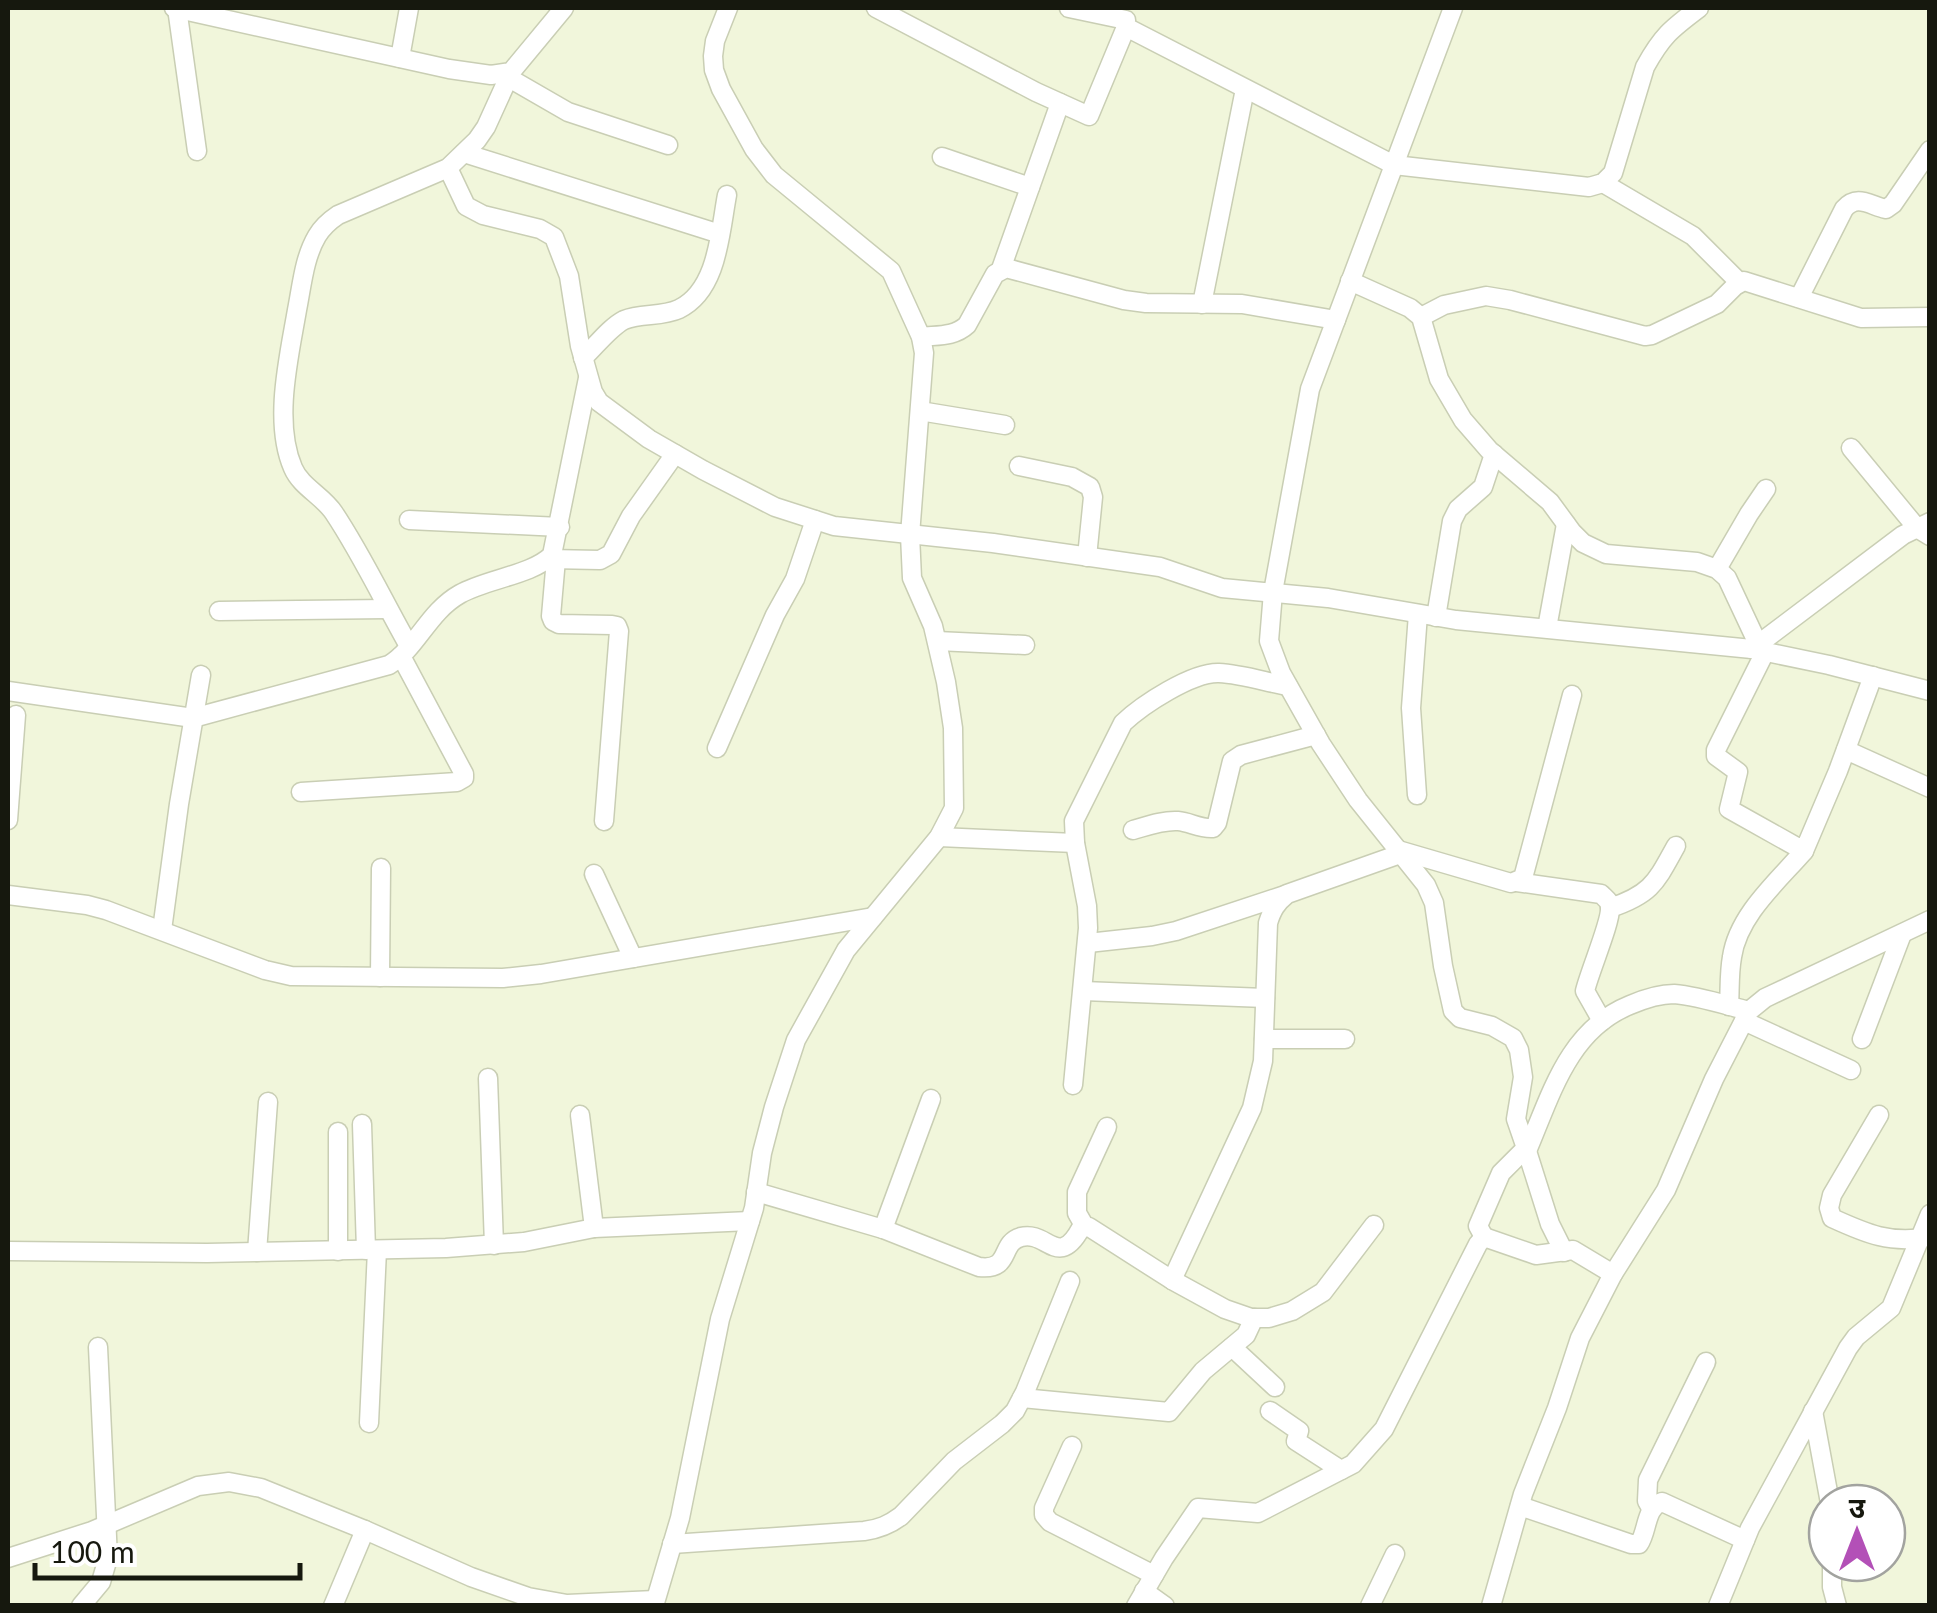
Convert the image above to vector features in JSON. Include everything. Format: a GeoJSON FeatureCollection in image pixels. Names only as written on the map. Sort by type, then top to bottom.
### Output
{"type":"FeatureCollection","features":[{"type":"Feature","properties":{"kind":"street"},"geometry":{"type":"LineString","coordinates":[[196,151],[175,8],[450,69],[510,75],[568,112],[668,145]]}},
{"type":"Feature","properties":{"kind":"street"},"geometry":{"type":"LineString","coordinates":[[400,58],[409,8]]}},
{"type":"Feature","properties":{"kind":"street"},"geometry":{"type":"LineString","coordinates":[[302,792],[457,782],[464,778],[388,608],[332,510],[297,476],[292,466],[284,414],[286,370],[304,268],[315,239],[338,214],[448,168],[464,153],[486,127],[510,75],[564,8]]}},
{"type":"Feature","properties":{"kind":"street"},"geometry":{"type":"LineString","coordinates":[[8,1558],[92,1532],[198,1486],[229,1482],[261,1488],[471,1577],[528,1597],[566,1604],[654,1603],[680,1518],[720,1319],[750,1221],[766,1138],[796,1040],[846,950],[939,837],[954,808],[950,713],[933,626],[912,578],[910,535],[924,353],[921,336],[890,270],[774,175],[754,149],[714,70],[715,41],[728,8]]}},
{"type":"Feature","properties":{"kind":"street"},"geometry":{"type":"LineString","coordinates":[[876,8],[1089,116],[1126,18]]}},
{"type":"Feature","properties":{"kind":"street"},"geometry":{"type":"LineString","coordinates":[[1069,8],[1126,18],[1245,89],[1394,166],[1589,187],[1613,173],[1652,54],[1666,33],[1699,8]]}},
{"type":"Feature","properties":{"kind":"street"},"geometry":{"type":"LineString","coordinates":[[1453,8],[1310,389],[1273,592],[1269,640],[1281,674],[1316,735],[1358,800],[1426,885],[1434,903],[1453,1011],[1460,1018],[1492,1026],[1513,1038],[1519,1050],[1523,1077],[1516,1119],[1550,1224],[1564,1252]]}},
{"type":"Feature","properties":{"kind":"street"},"geometry":{"type":"LineString","coordinates":[[1202,304],[1245,89]]}},
{"type":"Feature","properties":{"kind":"street"},"geometry":{"type":"LineString","coordinates":[[1001,270],[1060,103]]}},
{"type":"Feature","properties":{"kind":"street"},"geometry":{"type":"LineString","coordinates":[[1799,298],[1850,201],[1886,209],[1930,150]]}},
{"type":"Feature","properties":{"kind":"street"},"geometry":{"type":"LineString","coordinates":[[464,153],[720,234]]}},
{"type":"Feature","properties":{"kind":"street"},"geometry":{"type":"LineString","coordinates":[[942,157],[1030,187]]}},
{"type":"Feature","properties":{"kind":"street"},"geometry":{"type":"LineString","coordinates":[[448,168],[466,206],[483,215],[540,228],[554,237],[569,276],[583,358],[599,402],[674,454],[775,507],[834,526],[1160,567],[1222,588],[1427,615],[1758,648],[1930,691]]}},
{"type":"Feature","properties":{"kind":"street"},"geometry":{"type":"LineString","coordinates":[[1603,182],[1692,236],[1740,282],[1861,318],[1930,318]]}},
{"type":"Feature","properties":{"kind":"street"},"geometry":{"type":"LineString","coordinates":[[583,358],[614,326],[627,319],[678,310],[691,300],[706,283],[728,196]]}},
{"type":"Feature","properties":{"kind":"street"},"geometry":{"type":"LineString","coordinates":[[921,336],[962,330],[996,274],[1006,268],[1124,300],[1242,304],[1336,320]]}},
{"type":"Feature","properties":{"kind":"street"},"geometry":{"type":"LineString","coordinates":[[1350,282],[1410,308],[1421,317],[1439,380],[1463,420],[1494,454],[1550,502],[1582,543],[1606,554],[1697,562],[1718,569],[1726,578],[1758,648]]}},
{"type":"Feature","properties":{"kind":"street"},"geometry":{"type":"LineString","coordinates":[[1421,317],[1444,304],[1486,296],[1652,336],[1717,304],[1740,282]]}},
{"type":"Feature","properties":{"kind":"street"},"geometry":{"type":"LineString","coordinates":[[588,377],[552,559],[551,616],[559,624],[612,625],[619,630],[604,821]]}},
{"type":"Feature","properties":{"kind":"street"},"geometry":{"type":"LineString","coordinates":[[920,412],[1004,425]]}},
{"type":"Feature","properties":{"kind":"street"},"geometry":{"type":"LineString","coordinates":[[1804,851],[1729,809],[1738,772],[1716,756],[1716,750],[1758,648],[1903,535],[1925,529],[1850,448]]}},
{"type":"Feature","properties":{"kind":"street"},"geometry":{"type":"LineString","coordinates":[[8,691],[193,718],[389,665],[456,596],[480,584],[552,559],[600,560],[611,554],[631,516],[674,454]]}},
{"type":"Feature","properties":{"kind":"street"},"geometry":{"type":"LineString","coordinates":[[1418,795],[1411,708],[1427,615],[1452,520],[1482,487],[1494,454]]}},
{"type":"Feature","properties":{"kind":"street"},"geometry":{"type":"LineString","coordinates":[[1019,466],[1072,476],[1090,488],[1093,497],[1088,557]]}},
{"type":"Feature","properties":{"kind":"street"},"geometry":{"type":"LineString","coordinates":[[1718,569],[1766,488]]}},
{"type":"Feature","properties":{"kind":"street"},"geometry":{"type":"LineString","coordinates":[[409,520],[560,527]]}},
{"type":"Feature","properties":{"kind":"street"},"geometry":{"type":"LineString","coordinates":[[717,748],[775,615],[796,579],[815,520]]}},
{"type":"Feature","properties":{"kind":"street"},"geometry":{"type":"LineString","coordinates":[[1547,628],[1566,524]]}},
{"type":"Feature","properties":{"kind":"street"},"geometry":{"type":"LineString","coordinates":[[219,611],[388,608]]}},
{"type":"Feature","properties":{"kind":"street"},"geometry":{"type":"LineString","coordinates":[[936,642],[1025,645]]}},
{"type":"Feature","properties":{"kind":"street"},"geometry":{"type":"LineString","coordinates":[[1073,1085],[1088,944],[1087,906],[1074,821],[1123,723],[1191,679],[1204,675],[1218,673],[1288,686]]}},
{"type":"Feature","properties":{"kind":"street"},"geometry":{"type":"LineString","coordinates":[[162,930],[200,675]]}},
{"type":"Feature","properties":{"kind":"street"},"geometry":{"type":"LineString","coordinates":[[1729,1006],[1737,938],[1760,901],[1804,851],[1873,676]]}},
{"type":"Feature","properties":{"kind":"street"},"geometry":{"type":"LineString","coordinates":[[1516,882],[1527,870],[1572,695]]}},
{"type":"Feature","properties":{"kind":"street"},"geometry":{"type":"LineString","coordinates":[[8,820],[16,714]]}},
{"type":"Feature","properties":{"kind":"street"},"geometry":{"type":"LineString","coordinates":[[1133,830],[1164,821],[1213,828],[1232,761],[1241,755],[1316,735]]}},
{"type":"Feature","properties":{"kind":"street"},"geometry":{"type":"LineString","coordinates":[[1846,750],[1930,788]]}},
{"type":"Feature","properties":{"kind":"street"},"geometry":{"type":"LineString","coordinates":[[939,837],[1076,843]]}},
{"type":"Feature","properties":{"kind":"street"},"geometry":{"type":"LineString","coordinates":[[1610,908],[1630,901],[1656,883],[1676,846]]}},
{"type":"Feature","properties":{"kind":"street"},"geometry":{"type":"LineString","coordinates":[[1088,944],[1176,930],[1399,852],[1511,883],[1601,894],[1610,908],[1584,991],[1602,1021]]}},
{"type":"Feature","properties":{"kind":"street"},"geometry":{"type":"LineString","coordinates":[[380,976],[382,868]]}},
{"type":"Feature","properties":{"kind":"street"},"geometry":{"type":"LineString","coordinates":[[594,874],[633,958]]}},
{"type":"Feature","properties":{"kind":"street"},"geometry":{"type":"LineString","coordinates":[[1172,1280],[1252,1108],[1263,1061],[1268,924],[1271,910],[1287,894]]}},
{"type":"Feature","properties":{"kind":"street"},"geometry":{"type":"LineString","coordinates":[[8,896],[87,905],[129,917],[280,974],[502,978],[873,917]]}},
{"type":"Feature","properties":{"kind":"street"},"geometry":{"type":"LineString","coordinates":[[1491,1606],[1520,1506],[1580,1338],[1613,1274],[1666,1190],[1714,1079],[1747,1016],[1765,998],[1930,920]]}},
{"type":"Feature","properties":{"kind":"street"},"geometry":{"type":"LineString","coordinates":[[1862,1039],[1902,934]]}},
{"type":"Feature","properties":{"kind":"street"},"geometry":{"type":"LineString","coordinates":[[1083,991],[1265,998]]}},
{"type":"Feature","properties":{"kind":"street"},"geometry":{"type":"LineString","coordinates":[[1613,1274],[1573,1250],[1536,1255],[1484,1238],[1478,1226],[1501,1173],[1526,1150],[1564,1065],[1591,1029],[1619,1009],[1644,998],[1670,994],[1729,1006],[1851,1070]]}},
{"type":"Feature","properties":{"kind":"street"},"geometry":{"type":"LineString","coordinates":[[1264,1038],[1345,1039]]}},
{"type":"Feature","properties":{"kind":"street"},"geometry":{"type":"LineString","coordinates":[[488,1078],[494,1246]]}},
{"type":"Feature","properties":{"kind":"street"},"geometry":{"type":"LineString","coordinates":[[883,1229],[930,1099]]}},
{"type":"Feature","properties":{"kind":"street"},"geometry":{"type":"LineString","coordinates":[[257,1252],[268,1102]]}},
{"type":"Feature","properties":{"kind":"street"},"geometry":{"type":"LineString","coordinates":[[580,1115],[594,1228]]}},
{"type":"Feature","properties":{"kind":"street"},"geometry":{"type":"LineString","coordinates":[[1879,1115],[1832,1194],[1830,1214],[1870,1235],[1900,1241],[1924,1238]]}},
{"type":"Feature","properties":{"kind":"street"},"geometry":{"type":"LineString","coordinates":[[362,1124],[372,1250],[369,1423]]}},
{"type":"Feature","properties":{"kind":"street"},"geometry":{"type":"LineString","coordinates":[[1084,1226],[1077,1213],[1077,1192],[1107,1128]]}},
{"type":"Feature","properties":{"kind":"street"},"geometry":{"type":"LineString","coordinates":[[338,1132],[338,1251]]}},
{"type":"Feature","properties":{"kind":"street"},"geometry":{"type":"LineString","coordinates":[[756,1192],[883,1229],[988,1268],[1001,1262],[1012,1242],[1019,1238],[1026,1236],[1062,1248],[1073,1243],[1084,1226]]}},
{"type":"Feature","properties":{"kind":"street"},"geometry":{"type":"LineString","coordinates":[[1718,1606],[1745,1540],[1856,1337],[1891,1308],[1924,1238],[1930,1214]]}},
{"type":"Feature","properties":{"kind":"street"},"geometry":{"type":"LineString","coordinates":[[8,1251],[257,1252],[494,1246],[594,1228],[750,1221]]}},
{"type":"Feature","properties":{"kind":"street"},"geometry":{"type":"LineString","coordinates":[[1084,1226],[1224,1309],[1269,1318],[1292,1311],[1323,1292],[1374,1224]]}},
{"type":"Feature","properties":{"kind":"street"},"geometry":{"type":"LineString","coordinates":[[1144,1591],[1198,1508],[1258,1513],[1354,1464],[1384,1429],[1484,1238]]}},
{"type":"Feature","properties":{"kind":"street"},"geometry":{"type":"LineString","coordinates":[[672,1544],[864,1531],[881,1528],[901,1516],[954,1461],[1014,1410],[1070,1281]]}},
{"type":"Feature","properties":{"kind":"street"},"geometry":{"type":"LineString","coordinates":[[1022,1398],[1165,1413],[1173,1409],[1203,1371],[1246,1335],[1254,1318]]}},
{"type":"Feature","properties":{"kind":"street"},"geometry":{"type":"LineString","coordinates":[[81,1606],[101,1582],[107,1567],[98,1347]]}},
{"type":"Feature","properties":{"kind":"street"},"geometry":{"type":"LineString","coordinates":[[1232,1347],[1275,1386]]}},
{"type":"Feature","properties":{"kind":"street"},"geometry":{"type":"LineString","coordinates":[[1651,1508],[1647,1501],[1648,1480],[1706,1362]]}},
{"type":"Feature","properties":{"kind":"street"},"geometry":{"type":"LineString","coordinates":[[1270,1411],[1299,1430],[1296,1442],[1341,1470]]}},
{"type":"Feature","properties":{"kind":"street"},"geometry":{"type":"LineString","coordinates":[[1813,1412],[1826,1483]]}},
{"type":"Feature","properties":{"kind":"street"},"geometry":{"type":"LineString","coordinates":[[1072,1446],[1044,1515],[1165,1606]]}},
{"type":"Feature","properties":{"kind":"street"},"geometry":{"type":"LineString","coordinates":[[1520,1506],[1639,1544],[1651,1508],[1662,1502],[1745,1540]]}},
{"type":"Feature","properties":{"kind":"street"},"geometry":{"type":"LineString","coordinates":[[332,1606],[365,1530]]}},
{"type":"Feature","properties":{"kind":"street"},"geometry":{"type":"LineString","coordinates":[[1376,1604],[1395,1554]]}}]}
